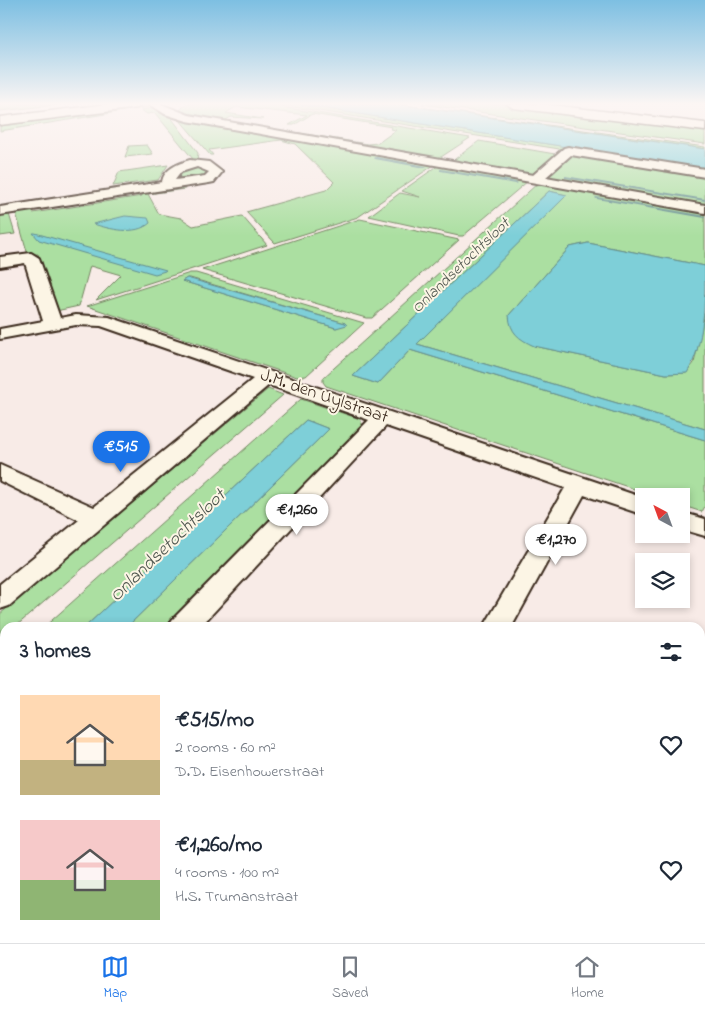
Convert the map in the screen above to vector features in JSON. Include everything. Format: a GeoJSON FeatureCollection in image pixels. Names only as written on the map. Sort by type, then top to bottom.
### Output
{"type":"FeatureCollection","features":[{"type":"Feature","properties":{"kind":"street"},"geometry":{"type":"LineString","coordinates":[[359,148],[705,208]]}},
{"type":"Feature","properties":{"kind":"street"},"geometry":{"type":"LineString","coordinates":[[536,179],[568,151],[705,172]]}},
{"type":"Feature","properties":{"kind":"street"},"geometry":{"type":"LineString","coordinates":[[0,211],[171,186]]}},
{"type":"Feature","properties":{"kind":"street"},"geometry":{"type":"LineString","coordinates":[[0,262],[31,258],[53,324]]}},
{"type":"Feature","properties":{"kind":"street","name":"J.M. den Uylstraat"},"geometry":{"type":"LineString","coordinates":[[0,334],[76,320],[103,320],[635,503]]}},
{"type":"Feature","properties":{"kind":"street"},"geometry":{"type":"LineString","coordinates":[[0,599],[267,377]]}},
{"type":"Feature","properties":{"kind":"street"},"geometry":{"type":"LineString","coordinates":[[188,622],[383,417]]}},
{"type":"Feature","properties":{"kind":"street"},"geometry":{"type":"LineString","coordinates":[[0,472],[96,518]]}},
{"type":"Feature","properties":{"kind":"street"},"geometry":{"type":"LineString","coordinates":[[500,622],[579,484]]}},
{"type":"Feature","properties":{"kind":"street"},"geometry":{"type":"LineString","coordinates":[[690,523],[705,528]]}},
{"type":"Feature","properties":{"kind":"green space"},"geometry":{"type":"Polygon","coordinates":[[[128,148],[149,148],[153,154],[125,157],[128,148]]]}},
{"type":"Feature","properties":{"kind":"green space"},"geometry":{"type":"Polygon","coordinates":[[[184,148],[194,148],[198,153],[197,161],[186,163],[184,161],[193,159],[184,148]]]}},
{"type":"Feature","properties":{"kind":"green space"},"geometry":{"type":"Polygon","coordinates":[[[204,148],[223,148],[209,150],[213,155],[210,155],[204,148]]]}},
{"type":"Feature","properties":{"kind":"green space"},"geometry":{"type":"Polygon","coordinates":[[[299,148],[341,148],[434,165],[358,217],[275,243],[246,212],[326,190],[334,182],[299,148]]]}},
{"type":"Feature","properties":{"kind":"green space"},"geometry":{"type":"Polygon","coordinates":[[[373,148],[455,148],[438,159],[373,148]]]}},
{"type":"Feature","properties":{"kind":"green space"},"geometry":{"type":"Polygon","coordinates":[[[470,148],[520,148],[555,154],[534,175],[451,162],[470,148]]]}},
{"type":"Feature","properties":{"kind":"green space"},"geometry":{"type":"Polygon","coordinates":[[[553,148],[573,148],[705,169],[705,172],[553,148]]]}},
{"type":"Feature","properties":{"kind":"green space"},"geometry":{"type":"Polygon","coordinates":[[[573,155],[705,175],[705,206],[548,178],[573,155]]]}},
{"type":"Feature","properties":{"kind":"green space"},"geometry":{"type":"Polygon","coordinates":[[[168,165],[158,180],[113,186],[119,172],[168,165]]]}},
{"type":"Feature","properties":{"kind":"green space"},"geometry":{"type":"Polygon","coordinates":[[[439,165],[528,181],[463,236],[369,216],[400,193],[420,197],[402,191],[439,165]]]}},
{"type":"Feature","properties":{"kind":"green space"},"geometry":{"type":"Polygon","coordinates":[[[200,168],[208,172],[208,174],[201,178],[176,178],[184,169],[200,168]]]}},
{"type":"Feature","properties":{"kind":"green space"},"geometry":{"type":"Polygon","coordinates":[[[538,183],[705,211],[705,266],[588,243],[570,247],[509,315],[534,346],[666,374],[686,373],[694,363],[705,313],[705,429],[417,344],[566,195],[549,191],[353,376],[378,384],[410,350],[705,440],[705,506],[702,512],[690,508],[690,488],[635,489],[326,386],[323,378],[538,183]]]}},
{"type":"Feature","properties":{"kind":"green space"},"geometry":{"type":"Polygon","coordinates":[[[183,186],[185,189],[148,194],[159,214],[181,218],[193,226],[242,216],[267,245],[96,300],[121,275],[90,266],[79,306],[56,311],[38,254],[28,255],[16,213],[31,211],[33,213],[142,196],[141,192],[183,186]]]}},
{"type":"Feature","properties":{"kind":"green space"},"geometry":{"type":"Polygon","coordinates":[[[9,214],[15,234],[0,236],[0,215],[9,214]]]}},
{"type":"Feature","properties":{"kind":"green space"},"geometry":{"type":"Polygon","coordinates":[[[360,219],[459,240],[372,318],[366,318],[202,270],[360,219]]]}},
{"type":"Feature","properties":{"kind":"green space"},"geometry":{"type":"Polygon","coordinates":[[[190,273],[196,273],[364,323],[306,376],[297,377],[87,306],[190,273]],[[190,278],[182,281],[336,328],[345,323],[190,278]]]}},
{"type":"Feature","properties":{"kind":"green space"},"geometry":{"type":"Polygon","coordinates":[[[268,389],[283,395],[21,622],[0,622],[0,614],[268,389]]]}},
{"type":"Feature","properties":{"kind":"green space"},"geometry":{"type":"Polygon","coordinates":[[[301,399],[360,419],[363,426],[361,432],[176,622],[132,622],[329,429],[306,420],[90,622],[50,622],[301,399]]]}},
{"type":"Feature","properties":{"kind":"water"},"geometry":{"type":"Polygon","coordinates":[[[573,148],[705,149],[705,169],[573,148]]]}},
{"type":"Feature","properties":{"kind":"water"},"geometry":{"type":"Polygon","coordinates":[[[549,191],[567,195],[417,344],[705,429],[705,440],[410,350],[378,384],[353,376],[549,191]]]}},
{"type":"Feature","properties":{"kind":"water"},"geometry":{"type":"Polygon","coordinates":[[[125,216],[148,218],[150,223],[144,227],[130,230],[93,224],[125,216]]]}},
{"type":"Feature","properties":{"kind":"water"},"geometry":{"type":"Polygon","coordinates":[[[33,233],[166,270],[155,274],[39,240],[33,233]]]}},
{"type":"Feature","properties":{"kind":"water"},"geometry":{"type":"Polygon","coordinates":[[[588,243],[705,266],[701,335],[687,373],[666,374],[534,346],[516,335],[511,326],[509,315],[570,247],[588,243]]]}},
{"type":"Feature","properties":{"kind":"water"},"geometry":{"type":"Polygon","coordinates":[[[187,278],[347,325],[336,328],[182,281],[187,278]]]}},
{"type":"Feature","properties":{"kind":"water"},"geometry":{"type":"Polygon","coordinates":[[[306,420],[329,429],[132,622],[90,622],[306,420]]]}},
{"type":"Feature","properties":{"kind":"waterway"},"geometry":{"type":"LineString","coordinates":[[376,158],[425,167]]}},
{"type":"Feature","properties":{"kind":"waterway"},"geometry":{"type":"LineString","coordinates":[[441,170],[516,183]]}},
{"type":"Feature","properties":{"kind":"waterway"},"geometry":{"type":"LineString","coordinates":[[566,177],[705,200]]}},
{"type":"Feature","properties":{"kind":"waterway"},"geometry":{"type":"LineString","coordinates":[[597,198],[705,217]]}},
{"type":"Feature","properties":{"kind":"water label","name":"Onlandsetochtsloot"},"geometry":{"type":"Point","coordinates":[461,266]}},
{"type":"Feature","properties":{"kind":"water label","name":"Onlandsetochtsloot"},"geometry":{"type":"Point","coordinates":[168,546]}}]}
